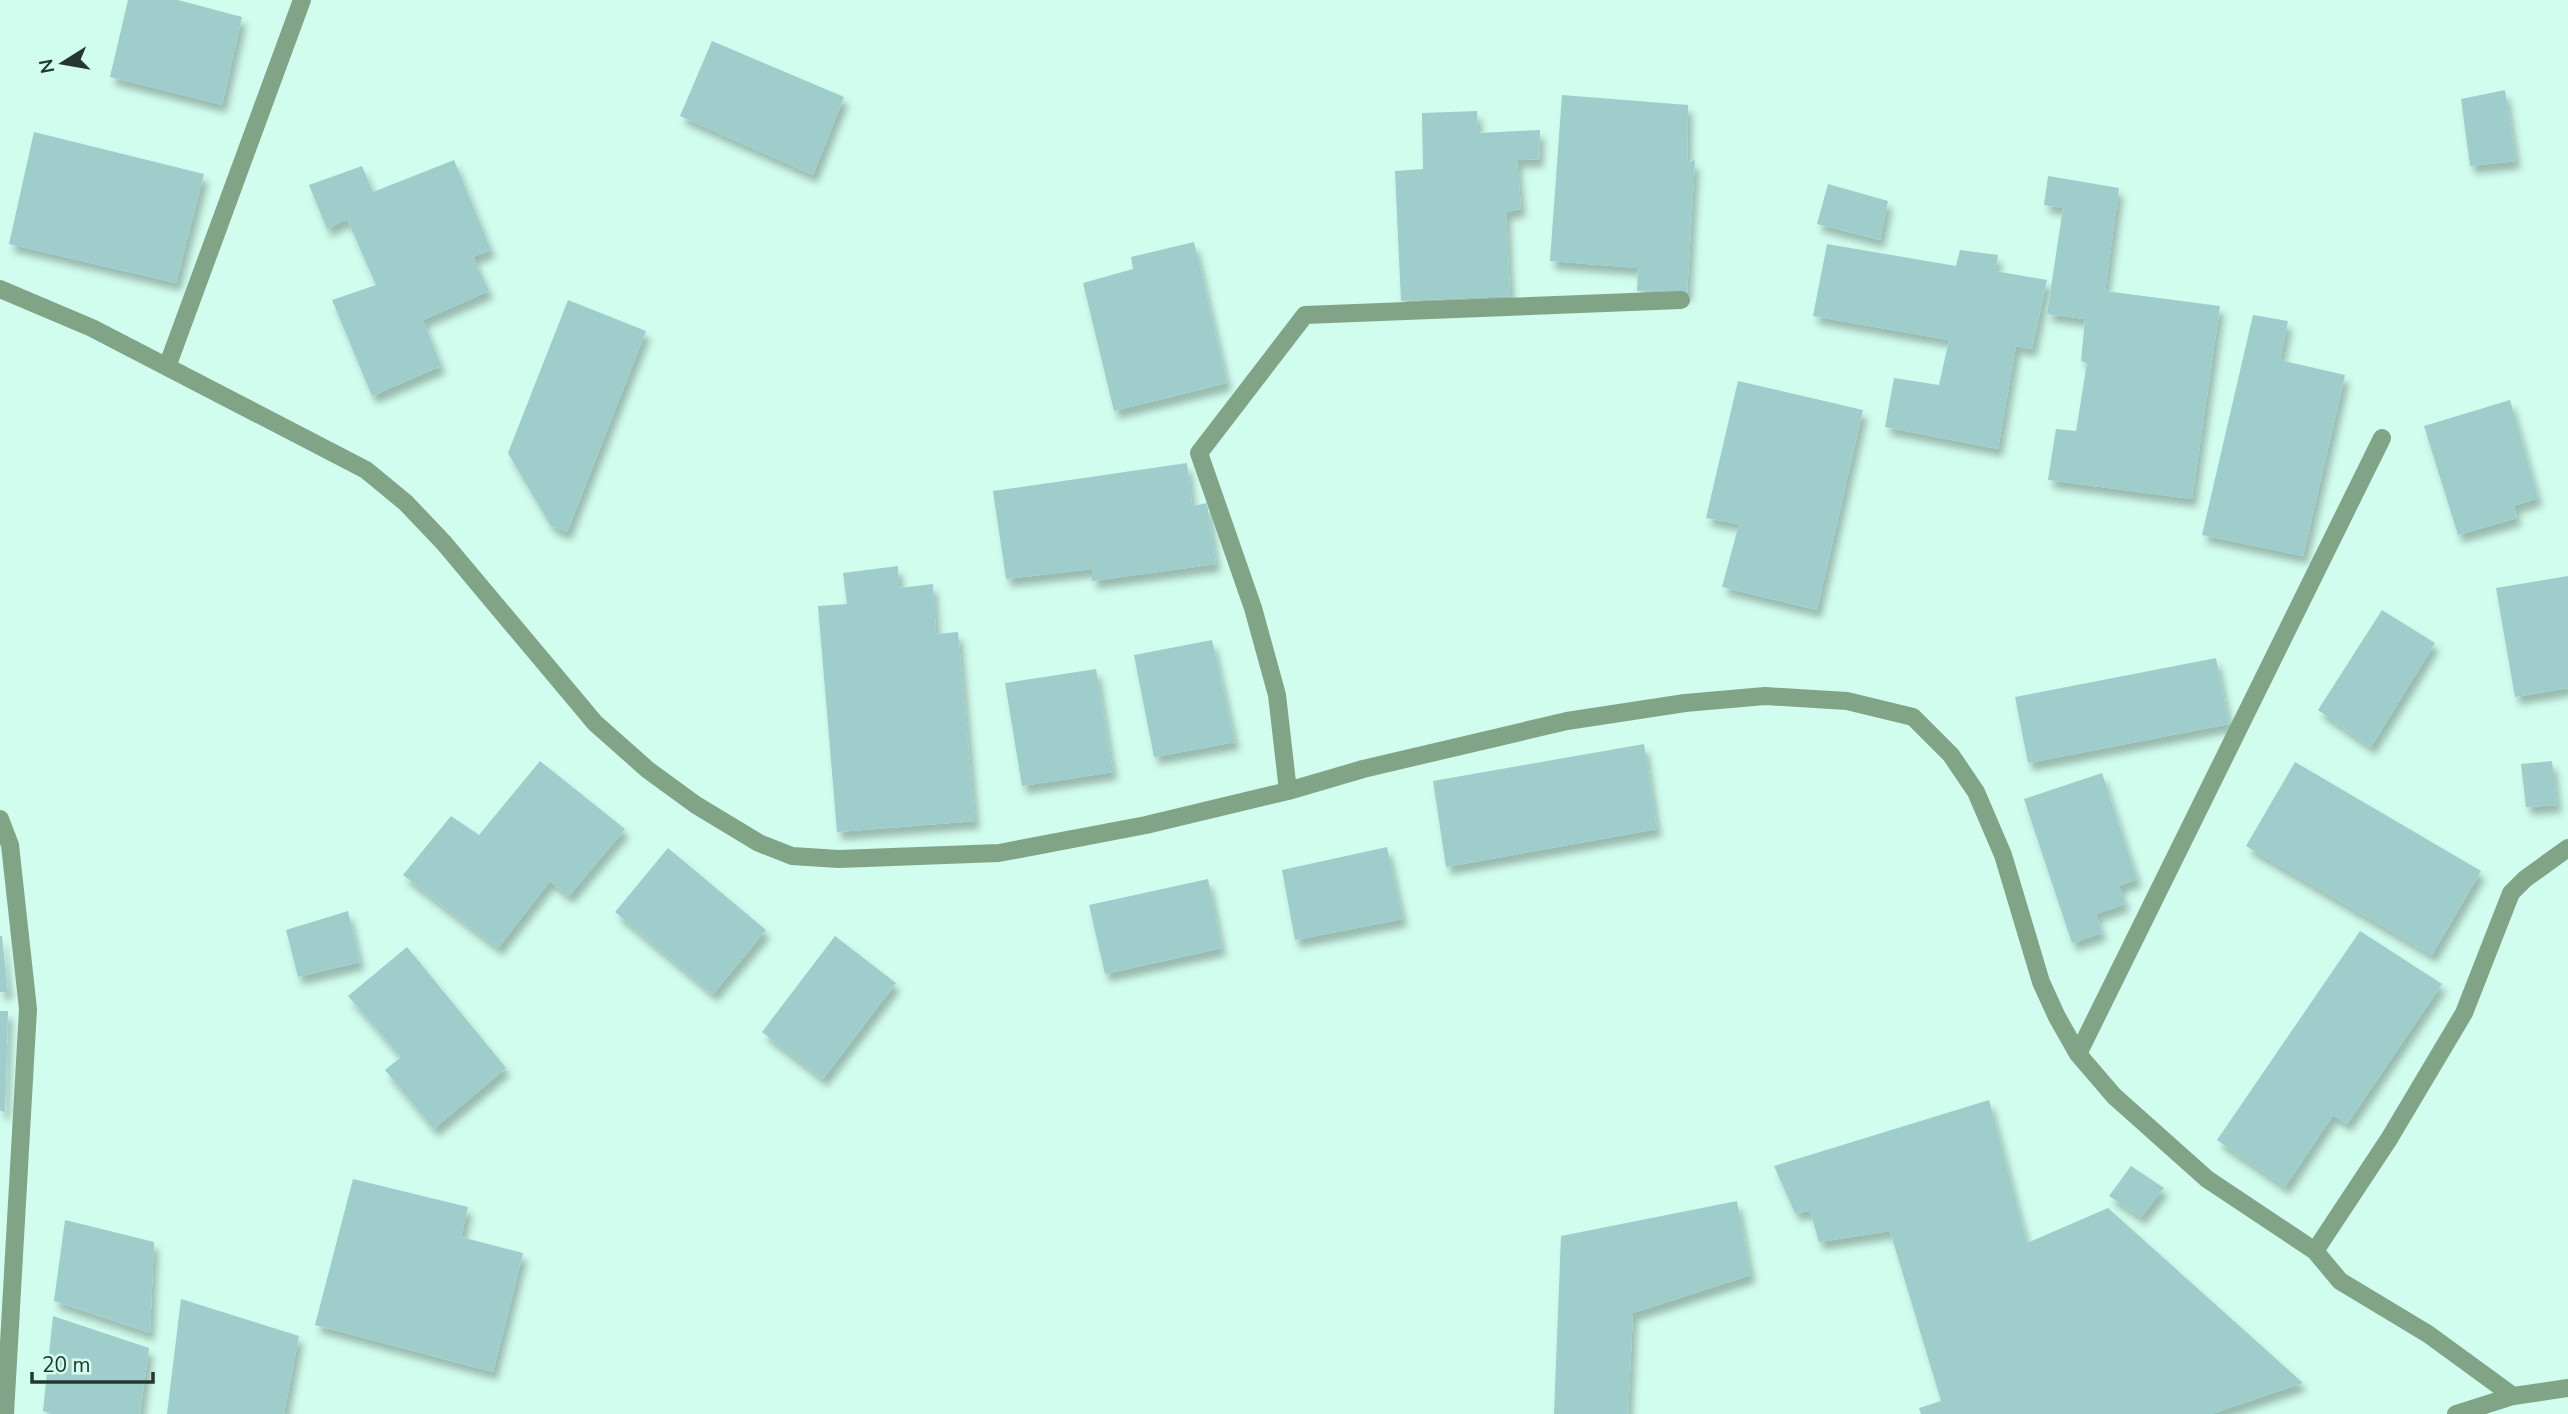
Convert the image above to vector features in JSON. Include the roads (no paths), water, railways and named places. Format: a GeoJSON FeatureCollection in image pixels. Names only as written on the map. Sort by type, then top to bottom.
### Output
{"type":"FeatureCollection","features":[{"type":"Feature","properties":{"kind":"street"},"geometry":{"type":"LineString","coordinates":[[167,367],[302,0]]}},
{"type":"Feature","properties":{"kind":"street"},"geometry":{"type":"LineString","coordinates":[[0,289],[92,328],[366,470],[407,503],[444,543],[595,723],[648,770],[696,806],[759,843],[792,856],[839,859],[999,853],[1146,825],[1288,792],[1363,769],[1566,722],[1685,703],[1765,696],[1847,701],[1913,717],[1951,755],[1976,792],[2016,893],[2041,982],[2078,1054],[2114,1096],[2207,1180],[2315,1251],[2340,1280],[2428,1334],[2513,1396]]}},
{"type":"Feature","properties":{"kind":"street"},"geometry":{"type":"LineString","coordinates":[[1288,792],[1277,695],[1253,608],[1199,453],[1305,315],[1681,300]]}},
{"type":"Feature","properties":{"kind":"street"},"geometry":{"type":"LineString","coordinates":[[2078,1054],[2382,438]]}},
{"type":"Feature","properties":{"kind":"street"},"geometry":{"type":"LineString","coordinates":[[0,819],[10,845],[28,1009],[5,1414]]}},
{"type":"Feature","properties":{"kind":"street"},"geometry":{"type":"LineString","coordinates":[[2315,1251],[2389,1139],[2464,1013],[2511,893],[2525,879],[2568,848]]}},
{"type":"Feature","properties":{"kind":"street"},"geometry":{"type":"LineString","coordinates":[[2455,1414],[2513,1396],[2568,1388]]}}]}
